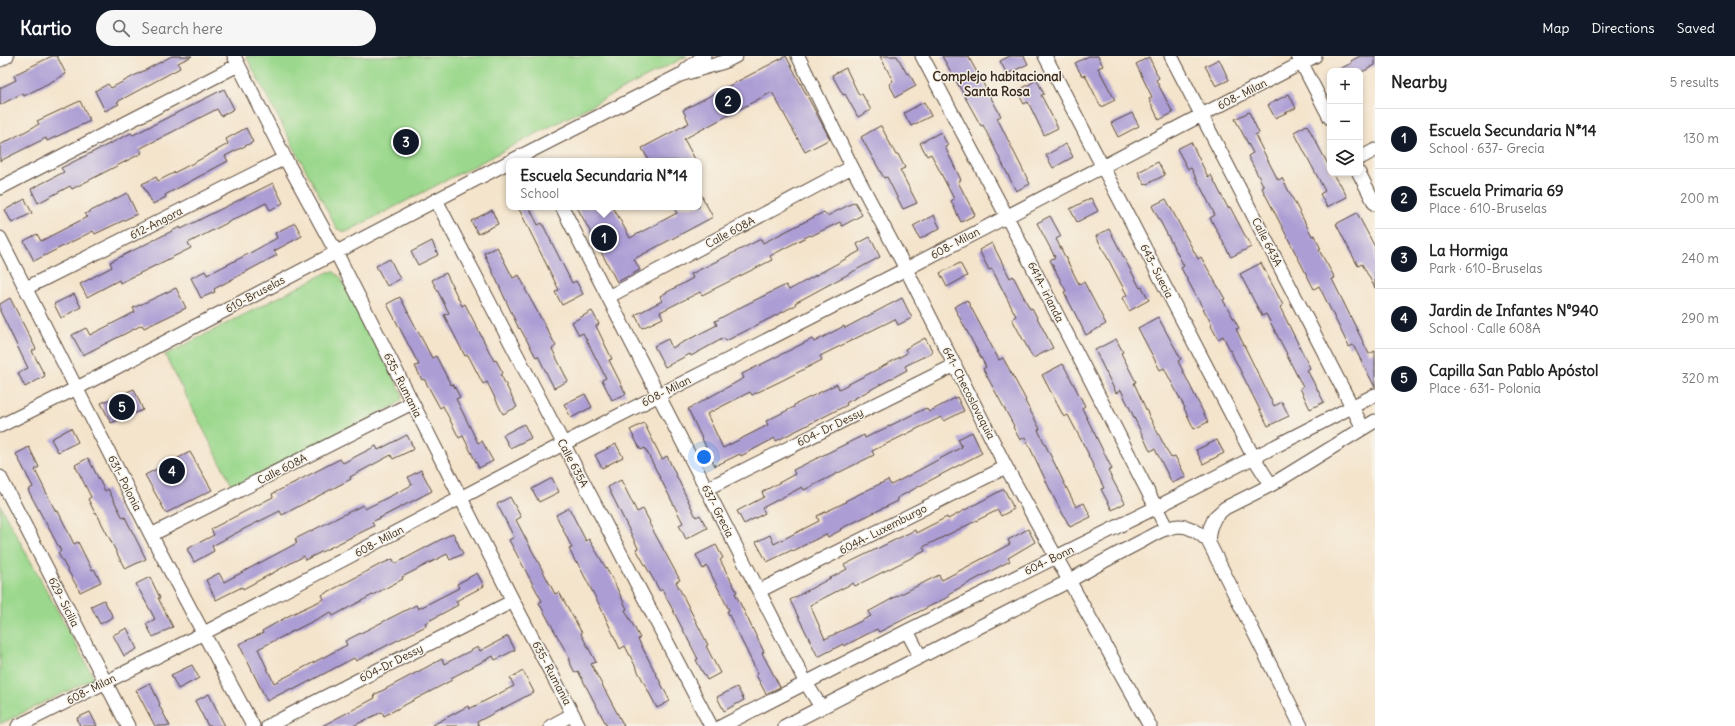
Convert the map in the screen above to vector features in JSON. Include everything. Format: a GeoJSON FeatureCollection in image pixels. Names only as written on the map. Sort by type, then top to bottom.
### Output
{"type":"FeatureCollection","features":[{"type":"Feature","properties":{"kind":"street"},"geometry":{"type":"LineString","coordinates":[[0,60],[7,56]]}},
{"type":"Feature","properties":{"kind":"street","name":"610-Bruselas"},"geometry":{"type":"LineString","coordinates":[[522,158],[535,155],[680,75],[704,56]]}},
{"type":"Feature","properties":{"kind":"street","name":"610-Bruselas"},"geometry":{"type":"LineString","coordinates":[[680,75],[724,62],[736,56]]}},
{"type":"Feature","properties":{"kind":"street","name":"641- Checoslovaquia"},"geometry":{"type":"LineString","coordinates":[[798,56],[852,167],[906,269],[1006,467],[1150,726]]}},
{"type":"Feature","properties":{"kind":"street","name":"641A- irlanda"},"geometry":{"type":"LineString","coordinates":[[922,56],[1157,507],[1166,529]]}},
{"type":"Feature","properties":{"kind":"street","name":"643- Suecia"},"geometry":{"type":"LineString","coordinates":[[1045,56],[1254,458],[1271,485]]}},
{"type":"Feature","properties":{"kind":"street","name":"Calle 643A"},"geometry":{"type":"LineString","coordinates":[[1171,56],[1200,115],[1363,428]]}},
{"type":"Feature","properties":{"kind":"street","name":"608- Milan"},"geometry":{"type":"LineString","coordinates":[[18,726],[204,633],[658,395],[906,269],[1200,115],[1299,60],[1315,56]]}},
{"type":"Feature","properties":{"kind":"street"},"geometry":{"type":"LineString","coordinates":[[1299,60],[1327,112]]}},
{"type":"Feature","properties":{"kind":"street"},"geometry":{"type":"LineString","coordinates":[[0,188],[236,61]]}},
{"type":"Feature","properties":{"kind":"street","name":"635- Rumania"},"geometry":{"type":"LineString","coordinates":[[236,61],[285,158],[336,252],[513,601],[576,720]]}},
{"type":"Feature","properties":{"kind":"street"},"geometry":{"type":"LineString","coordinates":[[1363,156],[1375,150]]}},
{"type":"Feature","properties":{"kind":"street","name":"612-Angora"},"geometry":{"type":"LineString","coordinates":[[26,288],[285,158]]}},
{"type":"Feature","properties":{"kind":"street","name":"610-Bruselas"},"geometry":{"type":"LineString","coordinates":[[0,426],[77,388],[506,163]]}},
{"type":"Feature","properties":{"kind":"street","name":"Calle 608A"},"geometry":{"type":"LineString","coordinates":[[608,297],[852,167]]}},
{"type":"Feature","properties":{"kind":"street"},"geometry":{"type":"LineString","coordinates":[[1361,176],[1375,204]]}},
{"type":"Feature","properties":{"kind":"street","name":"Calle 635A"},"geometry":{"type":"LineString","coordinates":[[436,200],[711,726]]}},
{"type":"Feature","properties":{"kind":"street","name":"637- Grecia"},"geometry":{"type":"LineString","coordinates":[[564,210],[806,684],[821,708]]}},
{"type":"Feature","properties":{"kind":"street","name":"631- Polonia"},"geometry":{"type":"LineString","coordinates":[[0,238],[151,535],[253,726]]}},
{"type":"Feature","properties":{"kind":"street","name":"604- Dr Dessy"},"geometry":{"type":"LineString","coordinates":[[706,488],[955,365]]}},
{"type":"Feature","properties":{"kind":"street","name":"604- Bonn"},"geometry":{"type":"LineString","coordinates":[[722,726],[907,631],[1353,408],[1375,395]]}},
{"type":"Feature","properties":{"kind":"street","name":"Calle 608A"},"geometry":{"type":"LineString","coordinates":[[151,535],[412,403]]}},
{"type":"Feature","properties":{"kind":"street"},"geometry":{"type":"LineString","coordinates":[[1208,541],[1210,528],[1216,517],[1225,508],[1271,485],[1375,421]]}},
{"type":"Feature","properties":{"kind":"street","name":"604A- Luxemburgo"},"geometry":{"type":"LineString","coordinates":[[759,591],[1006,467]]}},
{"type":"Feature","properties":{"kind":"street","name":"629- Sicilia"},"geometry":{"type":"LineString","coordinates":[[0,477],[104,682],[128,726]]}},
{"type":"Feature","properties":{"kind":"street"},"geometry":{"type":"LineString","coordinates":[[785,726],[1069,581],[1101,562],[1166,529],[1179,526],[1189,528],[1200,533],[1208,541],[1301,726]]}},
{"type":"Feature","properties":{"kind":"street","name":"604-Dr Dessy"},"geometry":{"type":"LineString","coordinates":[[268,726],[513,601]]}},
{"type":"Feature","properties":{"kind":"street"},"geometry":{"type":"LineString","coordinates":[[907,631],[920,656]]}},
{"type":"Feature","properties":{"kind":"street"},"geometry":{"type":"LineString","coordinates":[[551,726],[576,720]]}},
{"type":"Feature","properties":{"kind":"green space"},"geometry":{"type":"Polygon","coordinates":[[[246,56],[687,56],[346,232],[337,229],[246,56]]]}},
{"type":"Feature","properties":{"kind":"green space"},"geometry":{"type":"Polygon","coordinates":[[[328,272],[334,272],[340,277],[402,393],[402,399],[396,405],[233,487],[165,355],[328,272]]]}},
{"type":"Feature","properties":{"kind":"green space"},"geometry":{"type":"Polygon","coordinates":[[[0,505],[94,678],[0,724],[0,505]]]}},
{"type":"Feature","properties":{"kind":"building"},"geometry":{"type":"Polygon","coordinates":[[[52,56],[57,56],[66,74],[24,96],[23,93],[0,105],[0,88],[16,80],[14,75],[52,56]]]}},
{"type":"Feature","properties":{"kind":"building"},"geometry":{"type":"Polygon","coordinates":[[[172,56],[192,56],[178,63],[180,68],[117,102],[119,104],[105,111],[95,91],[108,84],[111,88],[172,56]]]}},
{"type":"Feature","properties":{"kind":"building"},"geometry":{"type":"Polygon","coordinates":[[[786,56],[830,139],[805,152],[772,92],[684,139],[694,158],[647,158],[642,148],[689,123],[683,110],[786,56]]]}},
{"type":"Feature","properties":{"kind":"building"},"geometry":{"type":"Polygon","coordinates":[[[880,56],[897,56],[916,86],[896,97],[889,84],[893,81],[880,56]]]}},
{"type":"Feature","properties":{"kind":"building"},"geometry":{"type":"Polygon","coordinates":[[[942,56],[968,56],[1001,116],[997,118],[1030,184],[1016,191],[983,125],[981,126],[942,56]]]}},
{"type":"Feature","properties":{"kind":"building"},"geometry":{"type":"Polygon","coordinates":[[[1010,56],[1024,56],[1028,64],[1007,74],[1000,61],[1010,56]]]}},
{"type":"Feature","properties":{"kind":"building"},"geometry":{"type":"Polygon","coordinates":[[[1089,56],[1098,56],[1103,66],[1098,68],[1115,100],[1101,107],[1085,75],[1082,76],[1075,63],[1089,56]]]}},
{"type":"Feature","properties":{"kind":"building"},"geometry":{"type":"Polygon","coordinates":[[[1360,56],[1375,56],[1375,65],[1364,71],[1363,68],[1341,68],[1352,63],[1351,61],[1360,56]]]}},
{"type":"Feature","properties":{"kind":"building"},"geometry":{"type":"Polygon","coordinates":[[[1149,57],[1159,78],[1156,80],[1173,113],[1159,120],[1149,99],[1152,97],[1136,64],[1149,57]]]}},
{"type":"Feature","properties":{"kind":"building"},"geometry":{"type":"Polygon","coordinates":[[[1219,59],[1229,80],[1216,86],[1205,66],[1219,59]]]}},
{"type":"Feature","properties":{"kind":"building"},"geometry":{"type":"Polygon","coordinates":[[[846,68],[859,95],[862,94],[871,110],[858,117],[832,75],[846,68]]]}},
{"type":"Feature","properties":{"kind":"building"},"geometry":{"type":"Polygon","coordinates":[[[1037,80],[1044,94],[1041,95],[1058,128],[1044,135],[1028,102],[1024,104],[1017,91],[1037,80]]]}},
{"type":"Feature","properties":{"kind":"building"},"geometry":{"type":"Polygon","coordinates":[[[224,89],[234,109],[221,116],[217,109],[139,149],[142,153],[72,189],[70,186],[38,203],[31,189],[64,172],[61,168],[131,133],[133,135],[224,89]]]}},
{"type":"Feature","properties":{"kind":"building"},"geometry":{"type":"Polygon","coordinates":[[[1289,94],[1296,108],[1275,118],[1268,105],[1289,94]]]}},
{"type":"Feature","properties":{"kind":"building"},"geometry":{"type":"Polygon","coordinates":[[[80,101],[90,121],[47,141],[46,138],[0,161],[0,145],[39,124],[37,121],[80,101]]]}},
{"type":"Feature","properties":{"kind":"building"},"geometry":{"type":"Polygon","coordinates":[[[924,102],[931,116],[911,126],[904,113],[924,102]]]}},
{"type":"Feature","properties":{"kind":"building"},"geometry":{"type":"Polygon","coordinates":[[[1249,112],[1259,133],[1255,135],[1278,180],[1282,178],[1312,236],[1314,235],[1321,249],[1319,250],[1335,278],[1332,279],[1369,354],[1375,351],[1375,387],[1353,345],[1349,347],[1319,286],[1314,289],[1262,188],[1264,187],[1248,156],[1253,153],[1235,119],[1249,112]]]}},
{"type":"Feature","properties":{"kind":"building"},"geometry":{"type":"Polygon","coordinates":[[[1132,113],[1139,126],[1118,137],[1111,123],[1132,113]]]}},
{"type":"Feature","properties":{"kind":"building"},"geometry":{"type":"Polygon","coordinates":[[[1307,125],[1327,162],[1327,176],[1334,176],[1339,184],[1340,183],[1347,197],[1327,207],[1320,194],[1325,191],[1294,132],[1307,125]]]}},
{"type":"Feature","properties":{"kind":"building"},"geometry":{"type":"Polygon","coordinates":[[[880,126],[905,168],[900,170],[917,203],[903,209],[887,177],[884,178],[861,137],[880,126]]]}},
{"type":"Feature","properties":{"kind":"building"},"geometry":{"type":"Polygon","coordinates":[[[246,128],[253,142],[225,156],[228,161],[165,195],[166,197],[153,204],[142,184],[156,177],[158,181],[201,159],[228,144],[226,139],[246,128]]]}},
{"type":"Feature","properties":{"kind":"building"},"geometry":{"type":"Polygon","coordinates":[[[941,132],[948,146],[945,147],[961,180],[958,182],[975,215],[961,222],[951,201],[954,199],[931,154],[927,156],[920,143],[941,132]]]}},
{"type":"Feature","properties":{"kind":"building"},"geometry":{"type":"Polygon","coordinates":[[[1191,142],[1208,177],[1211,175],[1251,247],[1231,257],[1210,218],[1215,215],[1191,168],[1188,169],[1177,149],[1191,142]]]}},
{"type":"Feature","properties":{"kind":"building"},"geometry":{"type":"Polygon","coordinates":[[[1066,144],[1073,157],[1053,168],[1046,155],[1066,144]]]}},
{"type":"Feature","properties":{"kind":"building"},"geometry":{"type":"Polygon","coordinates":[[[1158,162],[1165,175],[1145,185],[1138,172],[1158,162]]]}},
{"type":"Feature","properties":{"kind":"building"},"geometry":{"type":"Polygon","coordinates":[[[273,183],[283,203],[270,210],[266,203],[188,243],[191,248],[120,283],[119,280],[87,297],[80,284],[112,267],[110,262],[180,227],[181,229],[273,183]]]}},
{"type":"Feature","properties":{"kind":"building"},"geometry":{"type":"Polygon","coordinates":[[[127,193],[137,214],[95,234],[93,231],[34,261],[24,241],[37,234],[41,241],[87,217],[85,214],[127,193]]]}},
{"type":"Feature","properties":{"kind":"building"},"geometry":{"type":"Polygon","coordinates":[[[702,197],[713,217],[634,259],[640,270],[617,282],[579,210],[615,210],[630,238],[677,213],[675,210],[702,210],[702,197]]]}},
{"type":"Feature","properties":{"kind":"building"},"geometry":{"type":"Polygon","coordinates":[[[1091,198],[1098,211],[1077,222],[1070,209],[1091,198]]]}},
{"type":"Feature","properties":{"kind":"building"},"geometry":{"type":"Polygon","coordinates":[[[25,199],[32,213],[12,223],[5,210],[25,199]]]}},
{"type":"Feature","properties":{"kind":"building"},"geometry":{"type":"Polygon","coordinates":[[[1166,199],[1198,259],[1201,257],[1225,299],[1223,300],[1239,328],[1236,329],[1274,406],[1282,402],[1289,416],[1268,426],[1223,336],[1218,339],[1181,268],[1184,266],[1152,206],[1166,199]]]}},
{"type":"Feature","properties":{"kind":"building"},"geometry":{"type":"Polygon","coordinates":[[[855,202],[862,215],[842,226],[840,222],[811,236],[810,235],[770,256],[772,260],[702,295],[700,292],[660,312],[663,318],[642,328],[635,315],[662,301],[660,296],[693,278],[691,274],[761,239],[763,243],[824,212],[827,216],[855,202]]]}},
{"type":"Feature","properties":{"kind":"building"},"geometry":{"type":"Polygon","coordinates":[[[492,210],[498,224],[478,234],[471,221],[492,210]]]}},
{"type":"Feature","properties":{"kind":"building"},"geometry":{"type":"Polygon","coordinates":[[[519,210],[530,210],[538,225],[542,223],[572,283],[576,281],[583,294],[562,305],[555,292],[559,290],[519,210]]]}},
{"type":"Feature","properties":{"kind":"building"},"geometry":{"type":"Polygon","coordinates":[[[1357,213],[1375,247],[1375,288],[1362,264],[1358,266],[1336,224],[1357,213]]]}},
{"type":"Feature","properties":{"kind":"building"},"geometry":{"type":"Polygon","coordinates":[[[934,215],[940,228],[920,239],[913,226],[934,215]]]}},
{"type":"Feature","properties":{"kind":"building"},"geometry":{"type":"Polygon","coordinates":[[[1050,216],[1061,236],[1056,239],[1079,284],[1084,282],[1106,324],[1086,335],[1064,292],[1066,291],[1050,260],[1055,257],[1037,223],[1050,216]]]}},
{"type":"Feature","properties":{"kind":"building"},"geometry":{"type":"Polygon","coordinates":[[[295,223],[302,236],[274,251],[277,255],[214,289],[215,292],[201,298],[191,278],[205,271],[207,275],[250,253],[277,238],[275,233],[295,223]]]}},
{"type":"Feature","properties":{"kind":"building"},"geometry":{"type":"Polygon","coordinates":[[[1109,229],[1140,288],[1142,287],[1149,300],[1129,311],[1122,298],[1127,295],[1096,236],[1109,229]]]}},
{"type":"Feature","properties":{"kind":"building"},"geometry":{"type":"Polygon","coordinates":[[[870,237],[880,257],[795,303],[796,305],[726,341],[724,338],[691,356],[690,354],[665,367],[654,346],[668,339],[672,348],[717,325],[715,321],[743,306],[786,285],[789,290],[860,251],[857,244],[870,237]]]}},
{"type":"Feature","properties":{"kind":"building"},"geometry":{"type":"Polygon","coordinates":[[[432,241],[438,255],[418,265],[411,252],[432,241]]]}},
{"type":"Feature","properties":{"kind":"building"},"geometry":{"type":"Polygon","coordinates":[[[992,243],[1010,278],[1013,276],[1053,348],[1033,358],[1012,319],[1016,316],[992,269],[989,270],[979,250],[992,243]]]}},
{"type":"Feature","properties":{"kind":"building"},"geometry":{"type":"Polygon","coordinates":[[[497,247],[513,278],[519,275],[556,346],[552,349],[568,381],[554,388],[538,356],[536,357],[520,328],[519,329],[484,253],[497,247]]]}},
{"type":"Feature","properties":{"kind":"building"},"geometry":{"type":"Polygon","coordinates":[[[390,259],[400,279],[387,286],[376,266],[390,259]]]}},
{"type":"Feature","properties":{"kind":"building"},"geometry":{"type":"Polygon","coordinates":[[[960,263],[967,276],[947,287],[940,273],[960,263]]]}},
{"type":"Feature","properties":{"kind":"building"},"geometry":{"type":"Polygon","coordinates":[[[1261,263],[1283,305],[1280,307],[1310,368],[1307,370],[1324,402],[1310,409],[1300,388],[1303,387],[1287,354],[1266,314],[1262,316],[1240,274],[1261,263]]]}},
{"type":"Feature","properties":{"kind":"building"},"geometry":{"type":"Polygon","coordinates":[[[446,273],[462,306],[465,304],[494,361],[496,360],[503,373],[501,375],[517,407],[503,414],[487,382],[483,384],[468,355],[465,356],[444,315],[449,313],[432,280],[446,273]]]}},
{"type":"Feature","properties":{"kind":"building"},"geometry":{"type":"Polygon","coordinates":[[[176,288],[186,308],[144,328],[142,325],[83,355],[72,335],[86,328],[90,335],[135,312],[133,308],[176,288]]]}},
{"type":"Feature","properties":{"kind":"building"},"geometry":{"type":"Polygon","coordinates":[[[74,294],[81,307],[61,318],[54,304],[74,294]]]}},
{"type":"Feature","properties":{"kind":"building"},"geometry":{"type":"Polygon","coordinates":[[[400,297],[432,358],[436,356],[451,385],[453,384],[460,397],[456,399],[478,443],[482,441],[493,461],[479,468],[463,436],[459,438],[443,406],[440,408],[424,379],[422,380],[415,366],[419,365],[387,304],[400,297]]]}},
{"type":"Feature","properties":{"kind":"building"},"geometry":{"type":"Polygon","coordinates":[[[10,298],[36,349],[32,351],[45,376],[25,387],[18,373],[28,368],[0,311],[0,304],[10,298]]]}},
{"type":"Feature","properties":{"kind":"building"},"geometry":{"type":"Polygon","coordinates":[[[902,298],[912,318],[898,325],[895,319],[820,356],[822,360],[781,381],[752,395],[750,392],[707,414],[723,448],[768,425],[766,421],[794,407],[794,405],[837,384],[839,389],[880,368],[907,353],[905,349],[925,338],[933,352],[905,366],[907,370],[846,403],[847,405],[776,441],[775,438],[741,456],[740,454],[715,466],[688,409],[744,378],[742,374],[812,339],[814,342],[844,326],[845,328],[902,298]]]}},
{"type":"Feature","properties":{"kind":"building"},"geometry":{"type":"Polygon","coordinates":[[[967,300],[999,360],[1003,358],[1026,400],[1025,401],[1040,429],[1038,430],[1076,507],[1084,503],[1091,517],[1070,527],[1054,498],[1025,437],[1020,440],[983,369],[986,367],[954,307],[967,300]]]}},
{"type":"Feature","properties":{"kind":"building"},"geometry":{"type":"Polygon","coordinates":[[[592,311],[599,324],[596,326],[612,359],[609,360],[626,394],[612,400],[602,380],[606,378],[583,333],[579,335],[572,322],[592,311]]]}},
{"type":"Feature","properties":{"kind":"building"},"geometry":{"type":"Polygon","coordinates":[[[1158,317],[1181,359],[1178,361],[1208,422],[1194,429],[1164,368],[1160,370],[1138,328],[1158,317]]]}},
{"type":"Feature","properties":{"kind":"building"},"geometry":{"type":"Polygon","coordinates":[[[1116,339],[1123,352],[1121,353],[1136,382],[1134,383],[1149,416],[1171,458],[1175,456],[1186,477],[1172,483],[1155,449],[1150,451],[1121,390],[1116,393],[1095,350],[1116,339]]]}},
{"type":"Feature","properties":{"kind":"building"},"geometry":{"type":"Polygon","coordinates":[[[1063,364],[1085,406],[1082,408],[1112,469],[1108,471],[1125,503],[1112,510],[1101,489],[1104,488],[1089,455],[1068,415],[1064,417],[1042,375],[1063,364]]]}},
{"type":"Feature","properties":{"kind":"building"},"geometry":{"type":"Polygon","coordinates":[[[134,389],[143,410],[111,423],[101,403],[134,389]]]}},
{"type":"Feature","properties":{"kind":"building"},"geometry":{"type":"Polygon","coordinates":[[[585,394],[592,407],[571,418],[564,404],[585,394]]]}},
{"type":"Feature","properties":{"kind":"building"},"geometry":{"type":"Polygon","coordinates":[[[957,397],[964,411],[944,421],[941,417],[872,451],[874,455],[804,490],[802,487],[762,508],[765,513],[744,524],[737,511],[764,497],[762,492],[795,474],[793,470],[864,435],[865,438],[926,408],[929,412],[957,397]]]}},
{"type":"Feature","properties":{"kind":"building"},"geometry":{"type":"Polygon","coordinates":[[[644,423],[662,459],[667,456],[696,517],[700,515],[707,528],[686,539],[679,525],[683,523],[645,448],[641,450],[630,430],[644,423]]]}},
{"type":"Feature","properties":{"kind":"building"},"geometry":{"type":"Polygon","coordinates":[[[524,424],[531,438],[510,448],[503,435],[524,424]]]}},
{"type":"Feature","properties":{"kind":"building"},"geometry":{"type":"Polygon","coordinates":[[[71,428],[78,442],[58,452],[51,439],[71,428]]]}},
{"type":"Feature","properties":{"kind":"building"},"geometry":{"type":"Polygon","coordinates":[[[972,432],[982,453],[897,498],[898,501],[840,529],[841,530],[828,537],[826,534],[793,551],[792,550],[767,562],[756,542],[770,535],[774,544],[819,521],[817,516],[846,502],[845,501],[888,480],[891,485],[962,447],[958,439],[972,432]]]}},
{"type":"Feature","properties":{"kind":"building"},"geometry":{"type":"Polygon","coordinates":[[[407,435],[414,449],[393,459],[391,455],[350,477],[351,479],[282,515],[280,511],[238,532],[212,546],[214,551],[194,562],[187,549],[214,535],[211,529],[273,497],[272,494],[340,459],[343,463],[376,446],[378,450],[407,435]]]}},
{"type":"Feature","properties":{"kind":"building"},"geometry":{"type":"Polygon","coordinates":[[[1217,440],[1224,453],[1203,464],[1196,450],[1217,440]]]}},
{"type":"Feature","properties":{"kind":"building"},"geometry":{"type":"Polygon","coordinates":[[[616,444],[623,457],[602,468],[595,455],[616,444]]]}},
{"type":"Feature","properties":{"kind":"building"},"geometry":{"type":"Polygon","coordinates":[[[29,447],[39,467],[35,470],[56,512],[58,511],[74,544],[78,542],[92,570],[94,569],[101,582],[80,592],[58,553],[61,551],[28,490],[33,487],[16,454],[29,447]]]}},
{"type":"Feature","properties":{"kind":"building"},"geometry":{"type":"Polygon","coordinates":[[[190,452],[212,490],[166,513],[145,475],[190,452]]]}},
{"type":"Feature","properties":{"kind":"building"},"geometry":{"type":"Polygon","coordinates":[[[88,458],[105,491],[108,489],[123,518],[125,517],[146,559],[125,569],[88,499],[91,497],[75,465],[88,458]]]}},
{"type":"Feature","properties":{"kind":"building"},"geometry":{"type":"Polygon","coordinates":[[[421,470],[432,491],[372,522],[374,526],[305,560],[304,556],[243,589],[242,587],[216,600],[206,580],[219,573],[224,582],[297,543],[295,539],[363,505],[365,509],[412,485],[408,477],[421,470]]]}},
{"type":"Feature","properties":{"kind":"building"},"geometry":{"type":"Polygon","coordinates":[[[552,478],[559,492],[539,502],[532,489],[552,478]]]}},
{"type":"Feature","properties":{"kind":"building"},"geometry":{"type":"Polygon","coordinates":[[[621,480],[637,512],[643,509],[650,522],[649,523],[680,580],[676,582],[708,645],[706,646],[720,673],[707,680],[696,660],[698,659],[662,589],[660,591],[636,549],[638,548],[608,487],[621,480]]]}},
{"type":"Feature","properties":{"kind":"building"},"geometry":{"type":"Polygon","coordinates":[[[1004,489],[1014,509],[1001,516],[998,510],[923,547],[925,551],[855,586],[853,583],[810,605],[825,639],[871,616],[868,612],[897,596],[939,575],[942,580],[1010,544],[1008,540],[1028,529],[1035,542],[1008,558],[1010,561],[948,594],[950,596],[879,632],[877,629],[844,646],[843,644],[818,657],[790,600],[847,569],[844,565],[915,530],[916,533],[947,517],[948,519],[1004,489]]]}},
{"type":"Feature","properties":{"kind":"building"},"geometry":{"type":"Polygon","coordinates":[[[510,497],[521,517],[516,520],[555,594],[559,592],[582,633],[581,634],[596,662],[591,664],[624,726],[607,726],[578,671],[575,673],[568,659],[570,659],[539,603],[542,601],[509,540],[514,537],[497,504],[510,497]]]}},
{"type":"Feature","properties":{"kind":"building"},"geometry":{"type":"Polygon","coordinates":[[[569,508],[586,541],[589,539],[613,580],[627,609],[625,610],[640,638],[638,639],[670,701],[657,708],[625,646],[620,649],[600,606],[569,549],[572,548],[556,515],[569,508]]]}},
{"type":"Feature","properties":{"kind":"building"},"geometry":{"type":"Polygon","coordinates":[[[453,533],[463,554],[450,560],[447,554],[402,577],[403,579],[333,616],[331,612],[258,649],[274,683],[347,645],[345,641],[416,605],[418,609],[459,588],[457,584],[477,573],[484,586],[456,601],[458,605],[425,623],[426,626],[356,661],[354,658],[293,690],[292,688],[267,701],[239,644],[263,633],[262,631],[292,614],[324,599],[322,595],[379,565],[393,559],[395,564],[453,533]]]}},
{"type":"Feature","properties":{"kind":"building"},"geometry":{"type":"Polygon","coordinates":[[[716,545],[723,558],[720,560],[737,592],[735,593],[764,652],[762,653],[780,687],[766,694],[756,675],[758,674],[727,611],[729,610],[707,566],[703,569],[696,555],[716,545]]]}},
{"type":"Feature","properties":{"kind":"building"},"geometry":{"type":"Polygon","coordinates":[[[150,577],[160,598],[158,598],[173,627],[153,637],[146,624],[155,619],[136,584],[150,577]]]}},
{"type":"Feature","properties":{"kind":"building"},"geometry":{"type":"Polygon","coordinates":[[[104,600],[113,617],[100,624],[91,606],[104,600]]]}},
{"type":"Feature","properties":{"kind":"building"},"geometry":{"type":"Polygon","coordinates":[[[127,628],[137,649],[124,656],[113,635],[127,628]]]}},
{"type":"Feature","properties":{"kind":"building"},"geometry":{"type":"Polygon","coordinates":[[[508,636],[515,650],[495,660],[493,656],[451,678],[452,680],[384,716],[382,712],[353,726],[322,726],[375,698],[374,695],[442,659],[444,664],[478,647],[480,651],[508,636]]]}},
{"type":"Feature","properties":{"kind":"building"},"geometry":{"type":"Polygon","coordinates":[[[192,665],[199,678],[178,689],[171,675],[192,665]]]}},
{"type":"Feature","properties":{"kind":"building"},"geometry":{"type":"Polygon","coordinates":[[[523,671],[534,692],[477,722],[479,726],[431,726],[468,706],[469,709],[514,686],[510,678],[523,671]]]}},
{"type":"Feature","properties":{"kind":"building"},"geometry":{"type":"Polygon","coordinates":[[[150,683],[170,726],[155,726],[136,690],[150,683]]]}},
{"type":"Feature","properties":{"kind":"building"},"geometry":{"type":"Polygon","coordinates":[[[737,687],[744,700],[724,711],[717,697],[737,687]]]}},
{"type":"Feature","properties":{"kind":"building"},"geometry":{"type":"Polygon","coordinates":[[[209,694],[225,726],[208,726],[195,701],[209,694]]]}},
{"type":"Feature","properties":{"kind":"building"},"geometry":{"type":"Polygon","coordinates":[[[90,712],[97,726],[80,726],[77,718],[90,712]]]}},
{"type":"Feature","properties":{"kind":"place","name":"Escuela Primaria 69"},"geometry":{"type":"Point","coordinates":[728,101]}},
{"type":"Feature","properties":{"kind":"place","name":"La Hormiga"},"geometry":{"type":"Point","coordinates":[406,142]}},
{"type":"Feature","properties":{"kind":"place","name":"Escuela Secundaria N*14"},"geometry":{"type":"Point","coordinates":[604,238]}},
{"type":"Feature","properties":{"kind":"place","name":"Capilla San Pablo Apóstol"},"geometry":{"type":"Point","coordinates":[122,407]}},
{"type":"Feature","properties":{"kind":"place","name":"Jardin de Infantes N°940"},"geometry":{"type":"Point","coordinates":[172,471]}},
{"type":"Feature","properties":{"kind":"district","name":"Complejo habitacional Santa Rosa"},"geometry":{"type":"Point","coordinates":[997,84]}}]}
